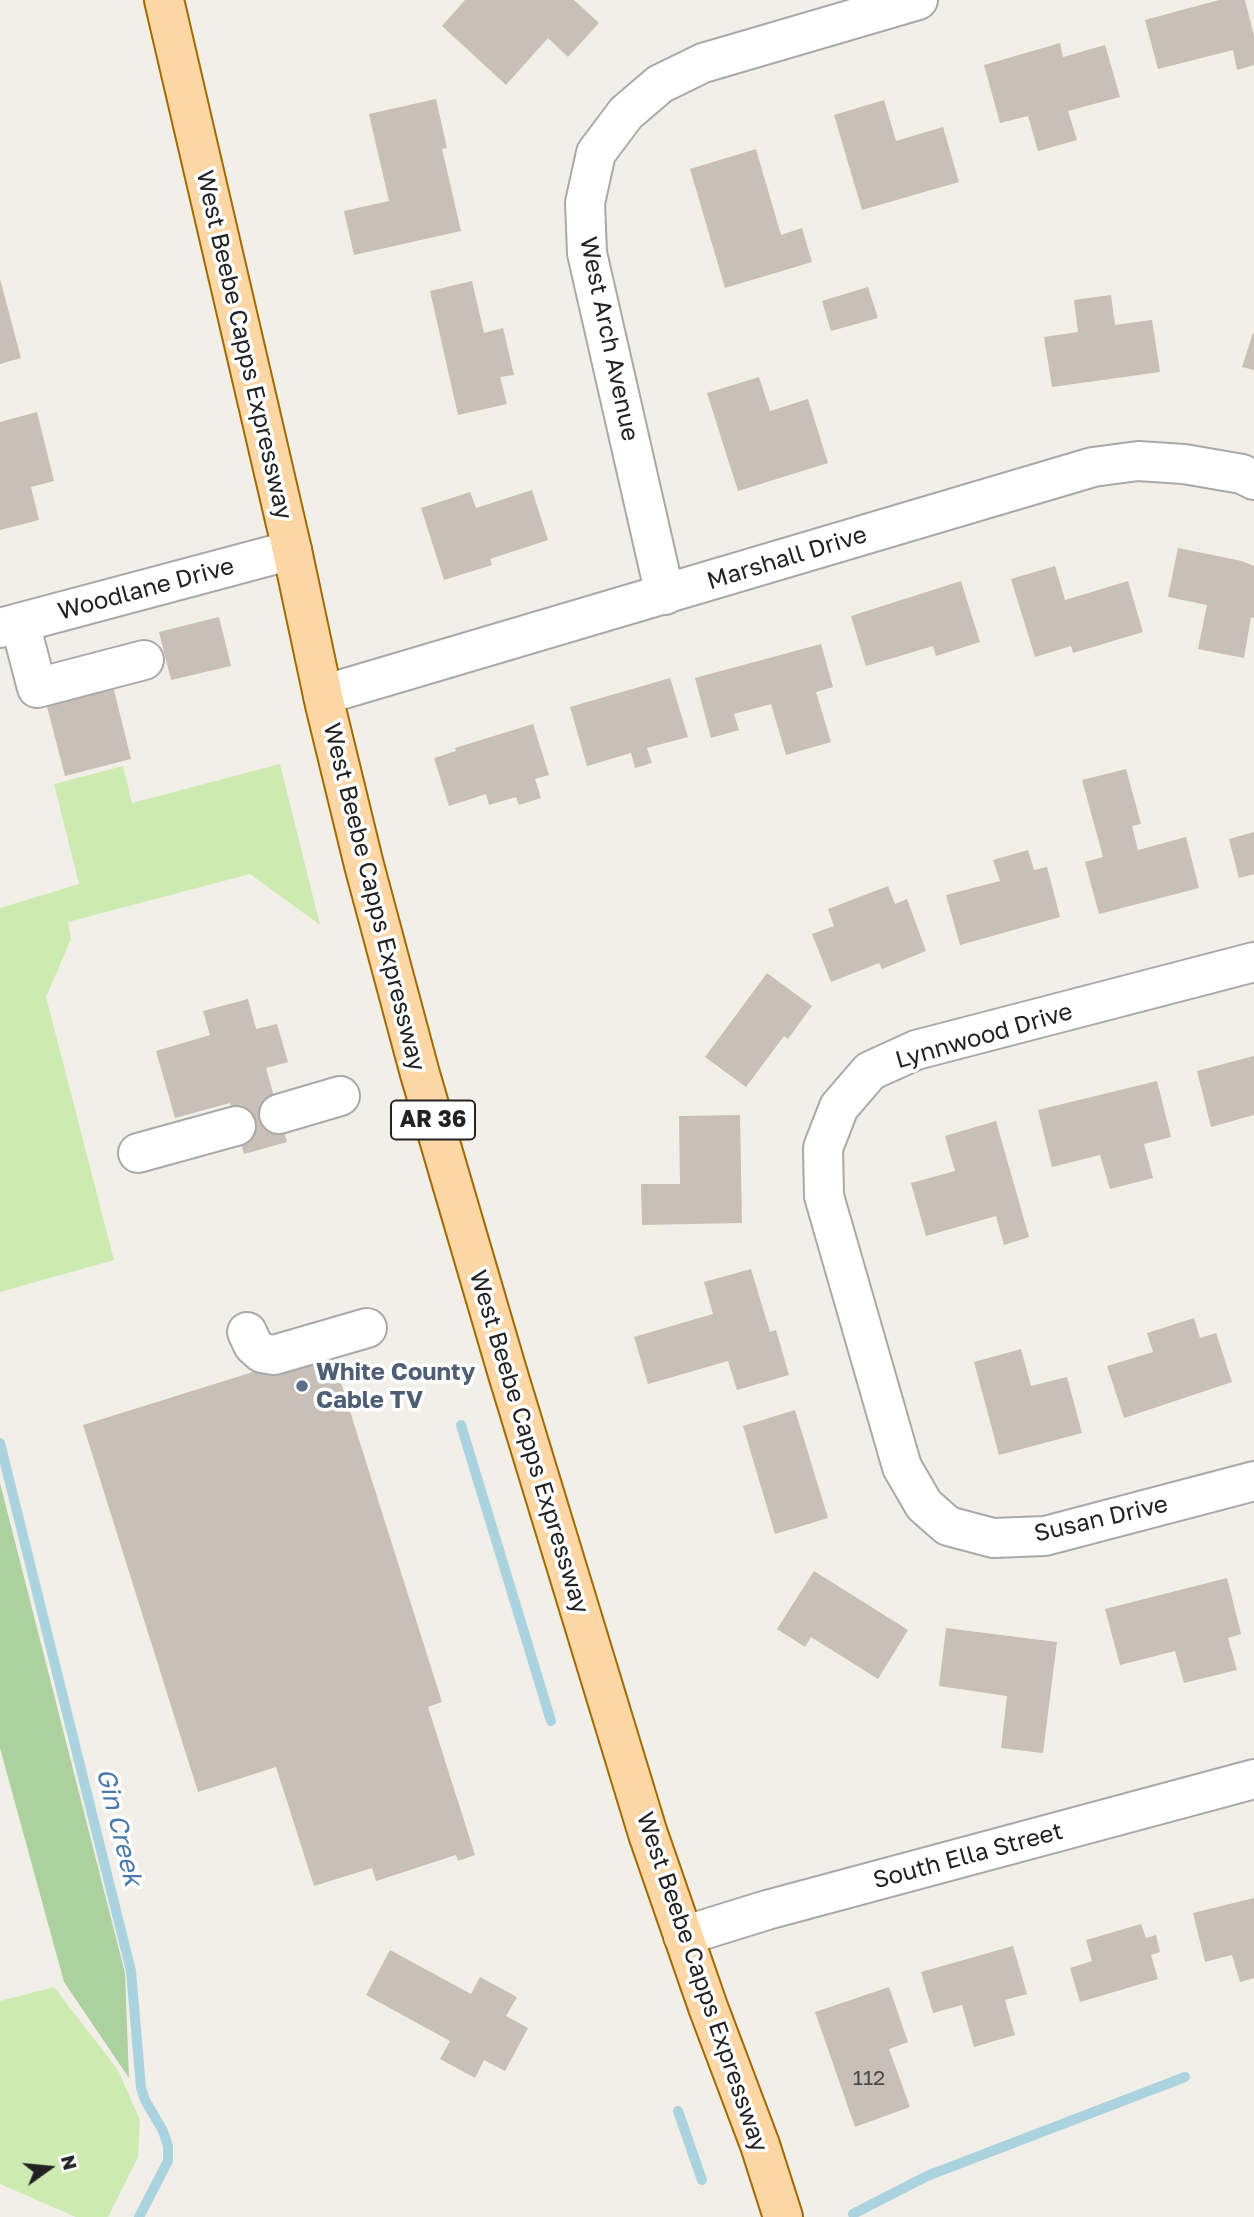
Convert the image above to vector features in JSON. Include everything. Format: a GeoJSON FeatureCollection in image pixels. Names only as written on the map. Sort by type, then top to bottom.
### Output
{"type":"FeatureCollection","features":[{"type":"Feature","properties":{"kind":"main road","name":"West Beebe Capps Expressway"},"geometry":{"type":"LineString","coordinates":[[164,0],[292,550],[323,695],[381,929],[449,1177],[648,1834],[708,2007],[760,2145],[783,2217]]}},
{"type":"Feature","properties":{"kind":"street","name":"West Arch Avenue"},"geometry":{"type":"LineString","coordinates":[[665,595],[587,253],[585,203],[596,153],[626,113],[660,84],[702,63],[918,0]]}},
{"type":"Feature","properties":{"kind":"street","name":"Marshall Drive"},"geometry":{"type":"LineString","coordinates":[[323,695],[1093,467],[1138,461],[1184,464],[1242,474],[1254,480]]}},
{"type":"Feature","properties":{"kind":"street","name":"Woodlane Drive"},"geometry":{"type":"LineString","coordinates":[[10,625],[292,550]]}},
{"type":"Feature","properties":{"kind":"street"},"geometry":{"type":"LineString","coordinates":[[10,625],[37,688],[144,660]]}},
{"type":"Feature","properties":{"kind":"street","name":"Lynnwood Drive"},"geometry":{"type":"LineString","coordinates":[[948,1526],[924,1505],[902,1467],[824,1195],[823,1148],[839,1107],[870,1071],[916,1050],[1254,962]]}},
{"type":"Feature","properties":{"kind":"street"},"geometry":{"type":"LineString","coordinates":[[279,1114],[340,1096]]}},
{"type":"Feature","properties":{"kind":"street"},"geometry":{"type":"LineString","coordinates":[[138,1153],[236,1126]]}},
{"type":"Feature","properties":{"kind":"street"},"geometry":{"type":"LineString","coordinates":[[247,1332],[253,1345],[262,1353],[274,1355],[367,1328]]}},
{"type":"Feature","properties":{"kind":"street","name":"Susan Drive"},"geometry":{"type":"LineString","coordinates":[[948,1526],[993,1538],[1045,1536],[1254,1481]]}},
{"type":"Feature","properties":{"kind":"street","name":"South Ella Street"},"geometry":{"type":"LineString","coordinates":[[683,1936],[767,1910],[1254,1779]]}},
{"type":"Feature","properties":{"kind":"green space"},"geometry":{"type":"Polygon","coordinates":[[[280,764],[320,925],[250,874],[68,922],[71,939],[46,997],[114,1260],[0,1292],[0,908],[79,884],[54,784],[123,766],[132,803],[280,764]]]}},
{"type":"Feature","properties":{"kind":"green space"},"geometry":{"type":"Polygon","coordinates":[[[0,1483],[125,1973],[129,2078],[64,1982],[0,1748],[0,1483]]]}},
{"type":"Feature","properties":{"kind":"green space"},"geometry":{"type":"Polygon","coordinates":[[[54,1987],[118,2070],[140,2120],[138,2157],[108,2217],[76,2217],[0,2184],[0,2001],[54,1987]]]}},
{"type":"Feature","properties":{"kind":"building"},"geometry":{"type":"Polygon","coordinates":[[[465,0],[574,0],[599,23],[568,57],[548,38],[506,85],[442,26],[465,0]]]}},
{"type":"Feature","properties":{"kind":"building"},"geometry":{"type":"Polygon","coordinates":[[[1219,0],[1245,0],[1254,36],[1254,65],[1237,70],[1233,50],[1158,69],[1145,20],[1219,0]]]}},
{"type":"Feature","properties":{"kind":"building"},"geometry":{"type":"Polygon","coordinates":[[[1060,43],[1063,57],[1105,45],[1120,97],[1068,111],[1077,140],[1038,151],[1028,116],[1000,123],[984,65],[1060,43]]]}},
{"type":"Feature","properties":{"kind":"building"},"geometry":{"type":"Polygon","coordinates":[[[436,99],[447,148],[442,149],[461,231],[354,255],[344,211],[389,201],[369,114],[436,99]]]}},
{"type":"Feature","properties":{"kind":"building"},"geometry":{"type":"Polygon","coordinates":[[[884,100],[896,141],[943,127],[959,182],[862,210],[834,115],[884,100]]]}},
{"type":"Feature","properties":{"kind":"building"},"geometry":{"type":"Polygon","coordinates":[[[756,149],[781,235],[802,228],[812,262],[725,288],[690,169],[756,149]]]}},
{"type":"Feature","properties":{"kind":"building"},"geometry":{"type":"Polygon","coordinates":[[[0,279],[21,358],[0,364],[0,279]]]}},
{"type":"Feature","properties":{"kind":"building"},"geometry":{"type":"Polygon","coordinates":[[[472,281],[484,333],[503,328],[514,375],[500,377],[507,404],[458,415],[430,291],[472,281]]]}},
{"type":"Feature","properties":{"kind":"building"},"geometry":{"type":"Polygon","coordinates":[[[868,287],[878,318],[831,331],[822,301],[868,287]]]}},
{"type":"Feature","properties":{"kind":"building"},"geometry":{"type":"Polygon","coordinates":[[[1111,295],[1115,325],[1152,320],[1160,372],[1052,387],[1044,337],[1078,332],[1074,300],[1111,295]]]}},
{"type":"Feature","properties":{"kind":"building"},"geometry":{"type":"Polygon","coordinates":[[[1254,333],[1254,370],[1242,367],[1254,333]]]}},
{"type":"Feature","properties":{"kind":"building"},"geometry":{"type":"Polygon","coordinates":[[[759,377],[770,411],[808,399],[828,463],[738,491],[707,393],[759,377]]]}},
{"type":"Feature","properties":{"kind":"building"},"geometry":{"type":"Polygon","coordinates":[[[37,412],[54,481],[31,487],[39,520],[0,530],[0,422],[37,412]]]}},
{"type":"Feature","properties":{"kind":"building"},"geometry":{"type":"Polygon","coordinates":[[[532,490],[548,540],[490,559],[492,565],[444,580],[421,508],[470,492],[476,508],[532,490]]]}},
{"type":"Feature","properties":{"kind":"building"},"geometry":{"type":"Polygon","coordinates":[[[1178,548],[1254,566],[1254,618],[1251,617],[1244,658],[1198,649],[1207,605],[1168,597],[1178,548]]]}},
{"type":"Feature","properties":{"kind":"building"},"geometry":{"type":"Polygon","coordinates":[[[1055,566],[1065,600],[1128,581],[1143,632],[1073,653],[1071,646],[1035,657],[1011,579],[1055,566]]]}},
{"type":"Feature","properties":{"kind":"building"},"geometry":{"type":"Polygon","coordinates":[[[961,581],[980,642],[936,656],[933,646],[866,666],[851,616],[961,581]]]}},
{"type":"Feature","properties":{"kind":"building"},"geometry":{"type":"Polygon","coordinates":[[[219,617],[231,666],[171,680],[159,632],[219,617]]]}},
{"type":"Feature","properties":{"kind":"building"},"geometry":{"type":"Polygon","coordinates":[[[821,644],[833,687],[816,692],[831,742],[786,755],[771,704],[734,714],[739,730],[711,738],[695,678],[821,644]]]}},
{"type":"Feature","properties":{"kind":"building"},"geometry":{"type":"Polygon","coordinates":[[[111,678],[131,759],[65,776],[44,695],[111,678]]]}},
{"type":"Feature","properties":{"kind":"building"},"geometry":{"type":"Polygon","coordinates":[[[670,678],[688,737],[647,748],[652,763],[635,768],[631,753],[587,766],[570,707],[670,678]]]}},
{"type":"Feature","properties":{"kind":"building"},"geometry":{"type":"Polygon","coordinates":[[[533,724],[549,775],[535,779],[541,798],[519,805],[516,797],[489,805],[486,794],[449,806],[434,758],[456,751],[455,748],[533,724]]]}},
{"type":"Feature","properties":{"kind":"building"},"geometry":{"type":"Polygon","coordinates":[[[1126,769],[1141,824],[1132,826],[1138,850],[1186,837],[1199,888],[1099,914],[1085,862],[1103,857],[1082,780],[1126,769]]]}},
{"type":"Feature","properties":{"kind":"building"},"geometry":{"type":"Polygon","coordinates":[[[1254,832],[1254,874],[1239,878],[1229,839],[1254,832]]]}},
{"type":"Feature","properties":{"kind":"building"},"geometry":{"type":"Polygon","coordinates":[[[1028,850],[1034,870],[1047,867],[1060,917],[960,945],[946,895],[1000,881],[993,860],[1028,850]]]}},
{"type":"Feature","properties":{"kind":"building"},"geometry":{"type":"Polygon","coordinates":[[[888,886],[895,904],[907,899],[926,951],[882,969],[879,963],[831,982],[812,934],[834,926],[828,909],[888,886]]]}},
{"type":"Feature","properties":{"kind":"building"},"geometry":{"type":"Polygon","coordinates":[[[767,973],[812,1006],[788,1039],[784,1036],[746,1087],[705,1057],[767,973]]]}},
{"type":"Feature","properties":{"kind":"building"},"geometry":{"type":"Polygon","coordinates":[[[248,999],[256,1029],[277,1024],[288,1062],[266,1068],[287,1142],[244,1154],[230,1103],[175,1118],[156,1051],[210,1035],[203,1011],[248,999]]]}},
{"type":"Feature","properties":{"kind":"building"},"geometry":{"type":"Polygon","coordinates":[[[1254,1056],[1254,1115],[1211,1127],[1197,1071],[1254,1056]]]}},
{"type":"Feature","properties":{"kind":"building"},"geometry":{"type":"Polygon","coordinates":[[[1157,1081],[1171,1137],[1144,1144],[1153,1178],[1110,1189],[1100,1155],[1052,1167],[1038,1110],[1157,1081]]]}},
{"type":"Feature","properties":{"kind":"building"},"geometry":{"type":"Polygon","coordinates":[[[740,1115],[742,1223],[642,1225],[641,1184],[680,1184],[679,1116],[740,1115]]]}},
{"type":"Feature","properties":{"kind":"building"},"geometry":{"type":"Polygon","coordinates":[[[996,1121],[1029,1237],[1004,1245],[996,1216],[926,1236],[911,1183],[955,1171],[945,1136],[996,1121]]]}},
{"type":"Feature","properties":{"kind":"building"},"geometry":{"type":"Polygon","coordinates":[[[751,1269],[770,1332],[776,1330],[789,1375],[737,1390],[728,1361],[648,1384],[634,1337],[713,1314],[704,1282],[751,1269]]]}},
{"type":"Feature","properties":{"kind":"building"},"geometry":{"type":"Polygon","coordinates":[[[1194,1318],[1200,1338],[1216,1333],[1232,1382],[1124,1418],[1107,1366],[1153,1352],[1147,1333],[1194,1318]]]}},
{"type":"Feature","properties":{"kind":"building"},"geometry":{"type":"Polygon","coordinates":[[[330,1348],[442,1702],[428,1707],[475,1855],[458,1861],[456,1855],[376,1881],[372,1868],[314,1886],[276,1767],[198,1792],[83,1425],[330,1348]]]}},
{"type":"Feature","properties":{"kind":"building"},"geometry":{"type":"Polygon","coordinates":[[[1021,1349],[1031,1386],[1067,1377],[1082,1433],[999,1455],[974,1362],[1021,1349]]]}},
{"type":"Feature","properties":{"kind":"building"},"geometry":{"type":"Polygon","coordinates":[[[795,1410],[828,1518],[775,1534],[743,1426],[795,1410]]]}},
{"type":"Feature","properties":{"kind":"building"},"geometry":{"type":"Polygon","coordinates":[[[814,1571],[908,1630],[878,1679],[811,1637],[805,1647],[777,1629],[814,1571]]]}},
{"type":"Feature","properties":{"kind":"building"},"geometry":{"type":"Polygon","coordinates":[[[1227,1578],[1241,1634],[1228,1638],[1237,1670],[1184,1683],[1175,1651],[1120,1665],[1105,1609],[1227,1578]]]}},
{"type":"Feature","properties":{"kind":"building"},"geometry":{"type":"Polygon","coordinates":[[[946,1628],[1057,1642],[1043,1753],[1001,1748],[1007,1696],[939,1686],[946,1628]]]}},
{"type":"Feature","properties":{"kind":"building"},"geometry":{"type":"Polygon","coordinates":[[[1254,1898],[1254,1978],[1240,1982],[1232,1955],[1205,1962],[1193,1913],[1254,1898]]]}},
{"type":"Feature","properties":{"kind":"building"},"geometry":{"type":"Polygon","coordinates":[[[1141,1924],[1146,1938],[1156,1935],[1160,1952],[1151,1955],[1158,1979],[1080,2002],[1070,1968],[1092,1961],[1086,1940],[1141,1924]]]}},
{"type":"Feature","properties":{"kind":"building"},"geometry":{"type":"Polygon","coordinates":[[[1013,1946],[1027,1994],[1005,2000],[1015,2035],[974,2047],[962,2005],[933,2013],[921,1972],[1013,1946]]]}},
{"type":"Feature","properties":{"kind":"building"},"geometry":{"type":"Polygon","coordinates":[[[390,1950],[471,1994],[480,1977],[517,1997],[506,2016],[528,2028],[505,2071],[484,2060],[475,2078],[440,2059],[450,2041],[366,1995],[390,1950]]]}},
{"type":"Feature","properties":{"kind":"building"},"geometry":{"type":"Polygon","coordinates":[[[889,1987],[908,2042],[889,2049],[910,2107],[855,2127],[815,2012],[889,1987]]]}},
{"type":"Feature","properties":{"kind":"waterway"},"geometry":{"type":"LineString","coordinates":[[461,1425],[551,1721]]}},
{"type":"Feature","properties":{"kind":"waterway","name":"Gin Creek"},"geometry":{"type":"LineString","coordinates":[[0,1443],[131,1971],[141,2088],[168,2146],[168,2161],[139,2217]]}},
{"type":"Feature","properties":{"kind":"waterway"},"geometry":{"type":"LineString","coordinates":[[853,2214],[927,2176],[1185,2077]]}},
{"type":"Feature","properties":{"kind":"waterway"},"geometry":{"type":"LineString","coordinates":[[678,2111],[702,2180]]}},
{"type":"Feature","properties":{"kind":"place","name":"White County Cable TV"},"geometry":{"type":"Point","coordinates":[302,1386]}}]}
